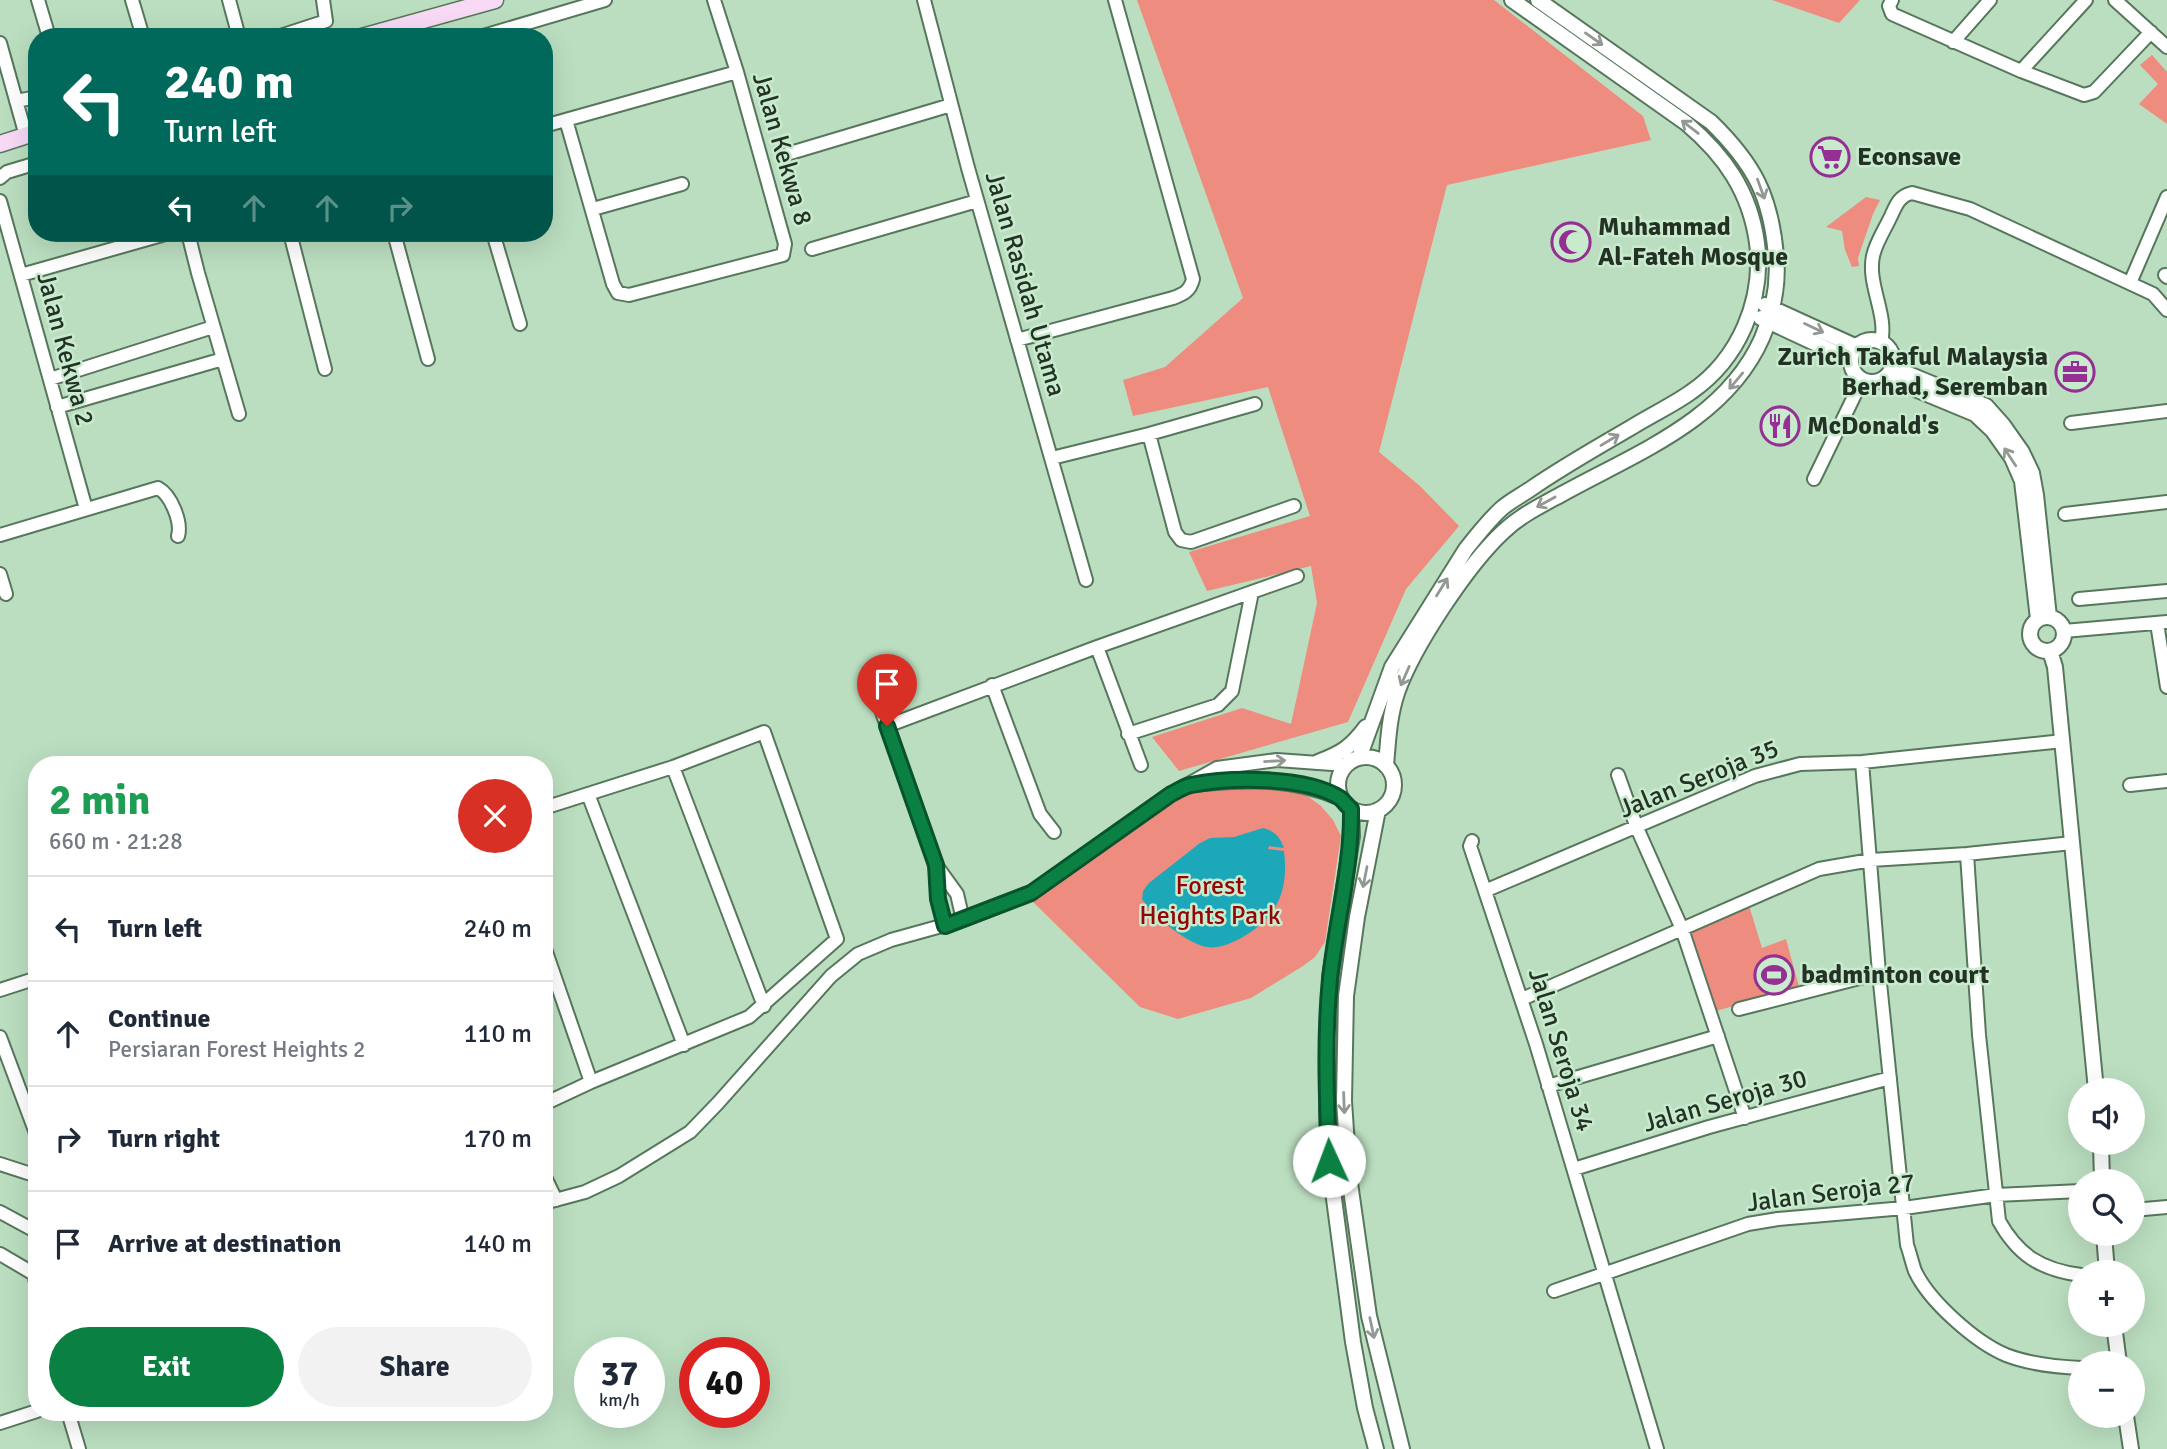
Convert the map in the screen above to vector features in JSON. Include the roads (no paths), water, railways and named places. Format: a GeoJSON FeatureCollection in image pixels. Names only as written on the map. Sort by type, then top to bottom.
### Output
{"type":"FeatureCollection","features":[{"type":"Feature","properties":{"kind":"main road"},"geometry":{"type":"LineString","coordinates":[[394,28],[495,0]]}},
{"type":"Feature","properties":{"kind":"main road"},"geometry":{"type":"LineString","coordinates":[[0,145],[28,135]]}},
{"type":"Feature","properties":{"kind":"street"},"geometry":{"type":"LineString","coordinates":[[39,0],[47,28]]}},
{"type":"Feature","properties":{"kind":"street"},"geometry":{"type":"LineString","coordinates":[[132,0],[140,28]]}},
{"type":"Feature","properties":{"kind":"street"},"geometry":{"type":"LineString","coordinates":[[229,0],[237,28]]}},
{"type":"Feature","properties":{"kind":"street"},"geometry":{"type":"LineString","coordinates":[[305,28],[326,21],[323,0]]}},
{"type":"Feature","properties":{"kind":"street"},"geometry":{"type":"LineString","coordinates":[[510,28],[604,0]]}},
{"type":"Feature","properties":{"kind":"street","name":"Jalan Kekwa 8"},"geometry":{"type":"LineString","coordinates":[[566,120],[613,285],[618,293],[629,295],[783,255],[785,244],[714,0]]}},
{"type":"Feature","properties":{"kind":"street","name":"Jalan Rasidah Utama"},"geometry":{"type":"LineString","coordinates":[[925,0],[977,201],[1086,580]]}},
{"type":"Feature","properties":{"kind":"street"},"geometry":{"type":"LineString","coordinates":[[1017,340],[1173,298],[1184,294],[1191,286],[1193,279],[1115,0]]}},
{"type":"Feature","properties":{"kind":"street"},"geometry":{"type":"LineString","coordinates":[[1376,1449],[1365,1408],[1353,1342],[1329,1161],[1327,1084],[1330,978],[1352,836],[1346,804],[1338,785],[1339,777],[1353,761],[1378,709],[1397,659],[1479,532],[1502,508],[1560,469],[1693,391],[1715,370],[1739,341],[1752,307],[1758,256],[1754,218],[1726,163],[1706,140],[1512,0]]}},
{"type":"Feature","properties":{"kind":"street"},"geometry":{"type":"LineString","coordinates":[[1386,766],[1390,723],[1405,673],[1467,573],[1489,545],[1506,528],[1529,512],[1672,433],[1717,403],[1753,358],[1770,315],[1778,273],[1773,223],[1756,177],[1737,147],[1712,122],[1538,0]]}},
{"type":"Feature","properties":{"kind":"street"},"geometry":{"type":"LineString","coordinates":[[1892,0],[1889,6],[1892,14],[2021,71],[2088,95],[2094,92],[2151,32]]}},
{"type":"Feature","properties":{"kind":"street"},"geometry":{"type":"LineString","coordinates":[[1953,42],[1990,0]]}},
{"type":"Feature","properties":{"kind":"street"},"geometry":{"type":"LineString","coordinates":[[2021,71],[2086,0]]}},
{"type":"Feature","properties":{"kind":"street"},"geometry":{"type":"LineString","coordinates":[[2115,0],[2167,47]]}},
{"type":"Feature","properties":{"kind":"street"},"geometry":{"type":"LineString","coordinates":[[0,43],[16,101],[28,127]]}},
{"type":"Feature","properties":{"kind":"street"},"geometry":{"type":"LineString","coordinates":[[553,124],[737,72]]}},
{"type":"Feature","properties":{"kind":"street"},"geometry":{"type":"LineString","coordinates":[[16,101],[28,99]]}},
{"type":"Feature","properties":{"kind":"street"},"geometry":{"type":"LineString","coordinates":[[788,155],[951,105]]}},
{"type":"Feature","properties":{"kind":"street"},"geometry":{"type":"LineString","coordinates":[[0,178],[7,172],[28,166]]}},
{"type":"Feature","properties":{"kind":"street"},"geometry":{"type":"LineString","coordinates":[[593,209],[682,184]]}},
{"type":"Feature","properties":{"kind":"street"},"geometry":{"type":"LineString","coordinates":[[1881,343],[1883,330],[1871,271],[1873,256],[1899,201],[1907,194],[1919,194],[1970,209],[2153,294],[2167,310]]}},
{"type":"Feature","properties":{"kind":"street"},"geometry":{"type":"LineString","coordinates":[[2130,283],[2167,197]]}},
{"type":"Feature","properties":{"kind":"street","name":"Jalan Kekwa 2"},"geometry":{"type":"LineString","coordinates":[[0,201],[86,509]]}},
{"type":"Feature","properties":{"kind":"street"},"geometry":{"type":"LineString","coordinates":[[812,249],[977,201]]}},
{"type":"Feature","properties":{"kind":"street"},"geometry":{"type":"LineString","coordinates":[[21,275],[137,242]]}},
{"type":"Feature","properties":{"kind":"street"},"geometry":{"type":"LineString","coordinates":[[190,242],[239,414]]}},
{"type":"Feature","properties":{"kind":"street"},"geometry":{"type":"LineString","coordinates":[[292,242],[325,369]]}},
{"type":"Feature","properties":{"kind":"street"},"geometry":{"type":"LineString","coordinates":[[396,242],[428,359]]}},
{"type":"Feature","properties":{"kind":"street"},"geometry":{"type":"LineString","coordinates":[[496,242],[520,324]]}},
{"type":"Feature","properties":{"kind":"street"},"geometry":{"type":"LineString","coordinates":[[1752,307],[1854,354]]}},
{"type":"Feature","properties":{"kind":"street"},"geometry":{"type":"LineString","coordinates":[[50,379],[213,327]]}},
{"type":"Feature","properties":{"kind":"street"},"geometry":{"type":"LineString","coordinates":[[1868,341],[1881,343],[1891,353],[1890,372],[1886,377],[1874,382],[1862,380],[1854,371],[1854,354],[1868,341]]}},
{"type":"Feature","properties":{"kind":"street"},"geometry":{"type":"LineString","coordinates":[[57,407],[223,359]]}},
{"type":"Feature","properties":{"kind":"street"},"geometry":{"type":"LineString","coordinates":[[1892,359],[1906,373],[1986,406],[2022,452],[2034,484],[2043,618]]}},
{"type":"Feature","properties":{"kind":"street"},"geometry":{"type":"LineString","coordinates":[[1886,377],[1975,414],[1993,431],[2012,458],[2022,481],[2043,618]]}},
{"type":"Feature","properties":{"kind":"street"},"geometry":{"type":"LineString","coordinates":[[1814,479],[1862,380]]}},
{"type":"Feature","properties":{"kind":"street"},"geometry":{"type":"LineString","coordinates":[[1052,458],[1149,435],[1255,404]]}},
{"type":"Feature","properties":{"kind":"street"},"geometry":{"type":"LineString","coordinates":[[2071,423],[2167,411]]}},
{"type":"Feature","properties":{"kind":"street"},"geometry":{"type":"LineString","coordinates":[[1149,435],[1175,532],[1181,540],[1191,542],[1294,506]]}},
{"type":"Feature","properties":{"kind":"street"},"geometry":{"type":"LineString","coordinates":[[0,535],[158,488],[165,492],[180,529],[178,536]]}},
{"type":"Feature","properties":{"kind":"street"},"geometry":{"type":"LineString","coordinates":[[2065,514],[2167,502]]}},
{"type":"Feature","properties":{"kind":"street"},"geometry":{"type":"LineString","coordinates":[[0,574],[6,594]]}},
{"type":"Feature","properties":{"kind":"street"},"geometry":{"type":"LineString","coordinates":[[887,726],[992,685],[1297,576]]}},
{"type":"Feature","properties":{"kind":"street"},"geometry":{"type":"LineString","coordinates":[[2079,599],[2167,591]]}},
{"type":"Feature","properties":{"kind":"street"},"geometry":{"type":"LineString","coordinates":[[1128,734],[1218,705],[1226,699],[1232,691],[1252,592]]}},
{"type":"Feature","properties":{"kind":"street"},"geometry":{"type":"LineString","coordinates":[[2043,618],[2059,621],[2064,631],[2063,642],[2050,651],[2040,650],[2030,638],[2031,627],[2043,618]]}},
{"type":"Feature","properties":{"kind":"street"},"geometry":{"type":"LineString","coordinates":[[2064,631],[2162,623],[2167,687]]}},
{"type":"Feature","properties":{"kind":"street"},"geometry":{"type":"LineString","coordinates":[[1097,647],[1141,765]]}},
{"type":"Feature","properties":{"kind":"street"},"geometry":{"type":"LineString","coordinates":[[2050,651],[2055,667],[2063,741],[2095,1078]]}},
{"type":"Feature","properties":{"kind":"street"},"geometry":{"type":"LineString","coordinates":[[992,685],[1040,814],[1054,832]]}},
{"type":"Feature","properties":{"kind":"street"},"geometry":{"type":"LineString","coordinates":[[876,695],[936,865],[938,899],[945,926]]}},
{"type":"Feature","properties":{"kind":"street"},"geometry":{"type":"LineString","coordinates":[[1318,762],[1351,747],[1378,709]]}},
{"type":"Feature","properties":{"kind":"street"},"geometry":{"type":"LineString","coordinates":[[553,804],[673,767],[764,732],[837,939],[749,1017],[553,1100]]}},
{"type":"Feature","properties":{"kind":"street","name":"Jalan Seroja 35"},"geometry":{"type":"LineString","coordinates":[[1487,890],[1755,776],[1800,764],[1862,762],[2063,741]]}},
{"type":"Feature","properties":{"kind":"street"},"geometry":{"type":"LineString","coordinates":[[553,1200],[585,1192],[619,1176],[690,1132],[831,976],[858,954],[891,940],[963,920],[1031,893],[1171,794],[1217,768],[1278,760],[1318,762],[1374,758],[1386,766],[1394,787],[1389,801],[1378,810],[1365,813],[1316,788],[1277,781],[1244,780],[1188,785]]}},
{"type":"Feature","properties":{"kind":"street"},"geometry":{"type":"LineString","coordinates":[[1862,762],[1879,973],[1907,1245],[1916,1272],[1939,1303],[1964,1327],[2006,1355],[2052,1367],[2068,1368]]}},
{"type":"Feature","properties":{"kind":"street"},"geometry":{"type":"LineString","coordinates":[[673,767],[764,1006]]}},
{"type":"Feature","properties":{"kind":"street"},"geometry":{"type":"LineString","coordinates":[[1618,775],[1637,828],[1682,929],[1745,1118]]}},
{"type":"Feature","properties":{"kind":"street"},"geometry":{"type":"LineString","coordinates":[[2130,785],[2167,781]]}},
{"type":"Feature","properties":{"kind":"street"},"geometry":{"type":"LineString","coordinates":[[588,794],[684,1045]]}},
{"type":"Feature","properties":{"kind":"street"},"geometry":{"type":"LineString","coordinates":[[1378,810],[1357,917],[1346,996],[1344,1101],[1346,1150],[1369,1316],[1402,1449]]}},
{"type":"Feature","properties":{"kind":"street","name":"Jalan Seroja 34"},"geometry":{"type":"LineString","coordinates":[[1472,841],[1471,846],[1574,1169],[1657,1449]]}},
{"type":"Feature","properties":{"kind":"street"},"geometry":{"type":"LineString","coordinates":[[1521,999],[1819,869],[1871,860],[1967,854],[2072,843]]}},
{"type":"Feature","properties":{"kind":"street"},"geometry":{"type":"LineString","coordinates":[[1967,854],[1979,1035],[1999,1221],[2012,1243],[2034,1261],[2068,1273]]}},
{"type":"Feature","properties":{"kind":"street"},"geometry":{"type":"LineString","coordinates":[[936,865],[957,894],[963,920]]}},
{"type":"Feature","properties":{"kind":"street"},"geometry":{"type":"LineString","coordinates":[[553,972],[592,1082]]}},
{"type":"Feature","properties":{"kind":"street"},"geometry":{"type":"LineString","coordinates":[[1740,1009],[1879,973]]}},
{"type":"Feature","properties":{"kind":"street"},"geometry":{"type":"LineString","coordinates":[[0,990],[28,981]]}},
{"type":"Feature","properties":{"kind":"street"},"geometry":{"type":"LineString","coordinates":[[1548,1086],[1718,1036]]}},
{"type":"Feature","properties":{"kind":"street"},"geometry":{"type":"LineString","coordinates":[[0,1037],[28,1112]]}},
{"type":"Feature","properties":{"kind":"street","name":"Jalan Seroja 30"},"geometry":{"type":"LineString","coordinates":[[1574,1169],[1891,1078]]}},
{"type":"Feature","properties":{"kind":"street"},"geometry":{"type":"LineString","coordinates":[[0,1164],[28,1173]]}},
{"type":"Feature","properties":{"kind":"street","name":"Jalan Seroja 27"},"geometry":{"type":"LineString","coordinates":[[1554,1291],[1748,1224],[1904,1208],[1996,1195],[2068,1192]]}},
{"type":"Feature","properties":{"kind":"street"},"geometry":{"type":"LineString","coordinates":[[2145,1209],[2167,1207]]}},
{"type":"Feature","properties":{"kind":"street"},"geometry":{"type":"LineString","coordinates":[[0,1212],[28,1227]]}},
{"type":"Feature","properties":{"kind":"street"},"geometry":{"type":"LineString","coordinates":[[0,1254],[28,1270]]}},
{"type":"Feature","properties":{"kind":"street"},"geometry":{"type":"LineString","coordinates":[[0,1423],[28,1414]]}},
{"type":"Feature","properties":{"kind":"street"},"geometry":{"type":"LineString","coordinates":[[71,1421],[79,1449]]}},
{"type":"Feature","properties":{"kind":"street"},"geometry":{"type":"LineString","coordinates":[[2128,1428],[2131,1449]]}},
{"type":"Feature","properties":{"kind":"water"},"geometry":{"type":"Polygon","coordinates":[[[1263,828],[1274,833],[1284,848],[1269,846],[1268,849],[1284,851],[1282,891],[1272,912],[1243,937],[1216,947],[1199,945],[1171,928],[1142,899],[1143,891],[1149,883],[1200,843],[1210,838],[1234,837],[1263,828]]]}},
{"type":"Feature","properties":{"kind":"place","name":"Econsave"},"geometry":{"type":"Point","coordinates":[1830,157]}},
{"type":"Feature","properties":{"kind":"place","name":"Muhammad Al-Fateh Mosque"},"geometry":{"type":"Point","coordinates":[1571,242]}},
{"type":"Feature","properties":{"kind":"place","name":"Zurich Takaful Malaysia Berhad, Seremban"},"geometry":{"type":"Point","coordinates":[2075,372]}},
{"type":"Feature","properties":{"kind":"place","name":"McDonald's"},"geometry":{"type":"Point","coordinates":[1780,426]}},
{"type":"Feature","properties":{"kind":"place","name":"badminton court"},"geometry":{"type":"Point","coordinates":[1774,975]}},
{"type":"Feature","properties":{"kind":"park label","name":"Forest Heights Park"},"geometry":{"type":"Point","coordinates":[1210,900]}}]}
